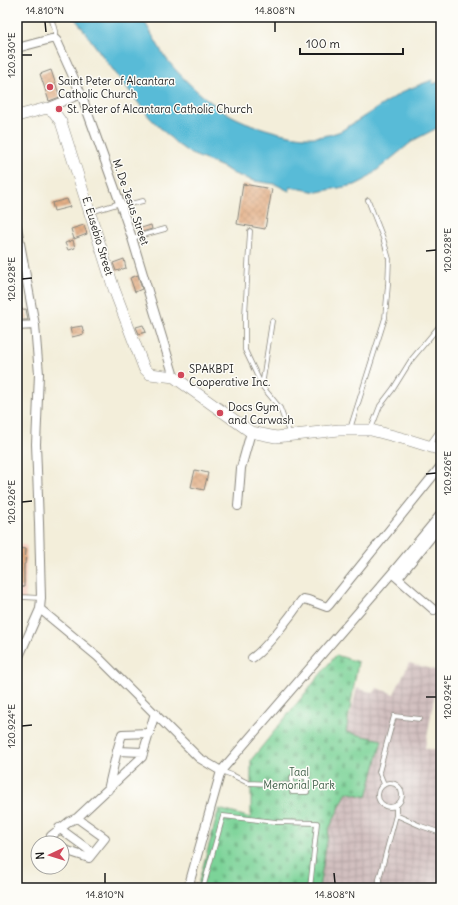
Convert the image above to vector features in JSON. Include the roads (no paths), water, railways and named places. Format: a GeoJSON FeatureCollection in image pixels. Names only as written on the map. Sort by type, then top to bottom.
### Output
{"type":"FeatureCollection","features":[{"type":"Feature","properties":{"kind":"main road"},"geometry":{"type":"LineString","coordinates":[[17,116],[47,108]]}},
{"type":"Feature","properties":{"kind":"main road","name":"E. Eusebio Street"},"geometry":{"type":"LineString","coordinates":[[47,108],[54,112],[61,122],[91,212],[114,289],[144,368],[150,374],[174,377]]}},
{"type":"Feature","properties":{"kind":"main road"},"geometry":{"type":"LineString","coordinates":[[174,377],[251,432],[276,437],[350,430],[371,430],[441,450]]}},
{"type":"Feature","properties":{"kind":"street"},"geometry":{"type":"LineString","coordinates":[[17,48],[55,39]]}},
{"type":"Feature","properties":{"kind":"street","name":"M. De Jesus Street"},"geometry":{"type":"LineString","coordinates":[[55,39],[81,94],[121,205],[174,377]]}},
{"type":"Feature","properties":{"kind":"street"},"geometry":{"type":"LineString","coordinates":[[47,108],[81,94]]}},
{"type":"Feature","properties":{"kind":"street"},"geometry":{"type":"LineString","coordinates":[[17,227],[21,273],[35,325],[39,374],[36,444],[41,598],[40,609],[17,661]]}},
{"type":"Feature","properties":{"kind":"street"},"geometry":{"type":"LineString","coordinates":[[17,326],[35,325]]}},
{"type":"Feature","properties":{"kind":"street"},"geometry":{"type":"LineString","coordinates":[[238,506],[241,468],[251,432]]}},
{"type":"Feature","properties":{"kind":"street"},"geometry":{"type":"LineString","coordinates":[[252,658],[256,656],[293,612],[301,600],[308,600],[327,607],[329,606],[441,466]]}},
{"type":"Feature","properties":{"kind":"street"},"geometry":{"type":"LineString","coordinates":[[395,576],[441,514]]}},
{"type":"Feature","properties":{"kind":"street"},"geometry":{"type":"LineString","coordinates":[[189,885],[221,771],[441,525]]}},
{"type":"Feature","properties":{"kind":"street"},"geometry":{"type":"LineString","coordinates":[[395,576],[434,610]]}},
{"type":"Feature","properties":{"kind":"street"},"geometry":{"type":"LineString","coordinates":[[40,609],[98,657],[156,713],[199,758],[221,771]]}},
{"type":"Feature","properties":{"kind":"street"},"geometry":{"type":"LineString","coordinates":[[52,835],[59,828],[77,818],[108,791],[142,757],[156,713]]}},
{"type":"Feature","properties":{"kind":"street"},"geometry":{"type":"LineString","coordinates":[[108,791],[122,734],[150,733]]}},
{"type":"Feature","properties":{"kind":"street"},"geometry":{"type":"LineString","coordinates":[[117,751],[144,752]]}},
{"type":"Feature","properties":{"kind":"street"},"geometry":{"type":"LineString","coordinates":[[70,852],[89,858],[105,838],[77,818]]}},
{"type":"Feature","properties":{"kind":"street"},"geometry":{"type":"LineString","coordinates":[[59,828],[93,853]]}},
{"type":"Feature","properties":{"kind":"lane"},"geometry":{"type":"LineString","coordinates":[[51,17],[55,31],[55,39]]}},
{"type":"Feature","properties":{"kind":"lane"},"geometry":{"type":"LineString","coordinates":[[350,430],[385,318],[388,285],[389,259],[383,238],[368,200]]}},
{"type":"Feature","properties":{"kind":"lane"},"geometry":{"type":"LineString","coordinates":[[91,212],[143,201]]}},
{"type":"Feature","properties":{"kind":"lane"},"geometry":{"type":"LineString","coordinates":[[132,238],[165,229]]}},
{"type":"Feature","properties":{"kind":"lane"},"geometry":{"type":"LineString","coordinates":[[250,231],[245,315],[245,350],[262,386],[280,408],[290,435]]}},
{"type":"Feature","properties":{"kind":"lane"},"geometry":{"type":"LineString","coordinates":[[262,386],[272,321]]}},
{"type":"Feature","properties":{"kind":"lane"},"geometry":{"type":"LineString","coordinates":[[371,430],[380,406],[393,389],[411,360],[441,324]]}},
{"type":"Feature","properties":{"kind":"lane"},"geometry":{"type":"LineString","coordinates":[[428,446],[441,428]]}},
{"type":"Feature","properties":{"kind":"lane"},"geometry":{"type":"LineString","coordinates":[[17,595],[21,597],[41,598]]}},
{"type":"Feature","properties":{"kind":"lane"},"geometry":{"type":"LineString","coordinates":[[384,784],[378,772],[394,716],[420,719]]}},
{"type":"Feature","properties":{"kind":"lane"},"geometry":{"type":"LineString","coordinates":[[221,771],[248,783],[292,785]]}},
{"type":"Feature","properties":{"kind":"lane"},"geometry":{"type":"LineString","coordinates":[[292,777],[307,777],[307,792],[292,792],[292,785],[292,777]]}},
{"type":"Feature","properties":{"kind":"lane"},"geometry":{"type":"LineString","coordinates":[[391,783],[401,789],[402,797],[399,804],[396,806],[388,808],[379,801],[379,790],[384,784],[391,783]]}},
{"type":"Feature","properties":{"kind":"lane"},"geometry":{"type":"LineString","coordinates":[[378,888],[396,815],[396,806]]}},
{"type":"Feature","properties":{"kind":"lane"},"geometry":{"type":"LineString","coordinates":[[396,815],[421,826],[441,831]]}},
{"type":"Feature","properties":{"kind":"lane"},"geometry":{"type":"LineString","coordinates":[[189,885],[204,888],[223,816],[276,822],[317,823],[310,888]]}},
{"type":"Feature","properties":{"kind":"lane"},"geometry":{"type":"LineString","coordinates":[[440,888],[441,879]]}},
{"type":"Feature","properties":{"kind":"water"},"geometry":{"type":"Polygon","coordinates":[[[74,17],[142,17],[163,54],[196,90],[226,113],[245,122],[266,129],[301,137],[316,137],[332,134],[341,131],[404,91],[432,80],[433,84],[441,81],[441,126],[414,140],[365,180],[355,185],[317,192],[290,187],[289,191],[275,184],[254,181],[234,174],[223,167],[191,154],[177,144],[150,118],[74,17]]]}},
{"type":"Feature","properties":{"kind":"place","name":"Saint Peter of Alcantara Catholic Church"},"geometry":{"type":"Point","coordinates":[50,87]}},
{"type":"Feature","properties":{"kind":"place","name":"St. Peter of Alcantara Catholic Church"},"geometry":{"type":"Point","coordinates":[59,109]}},
{"type":"Feature","properties":{"kind":"place","name":"SPAKBPI Cooperative Inc."},"geometry":{"type":"Point","coordinates":[181,375]}},
{"type":"Feature","properties":{"kind":"place","name":"Docs Gym and Carwash"},"geometry":{"type":"Point","coordinates":[220,413]}},
{"type":"Feature","properties":{"kind":"park label","name":"Taal Memorial Park"},"geometry":{"type":"Point","coordinates":[299,778]}}]}
